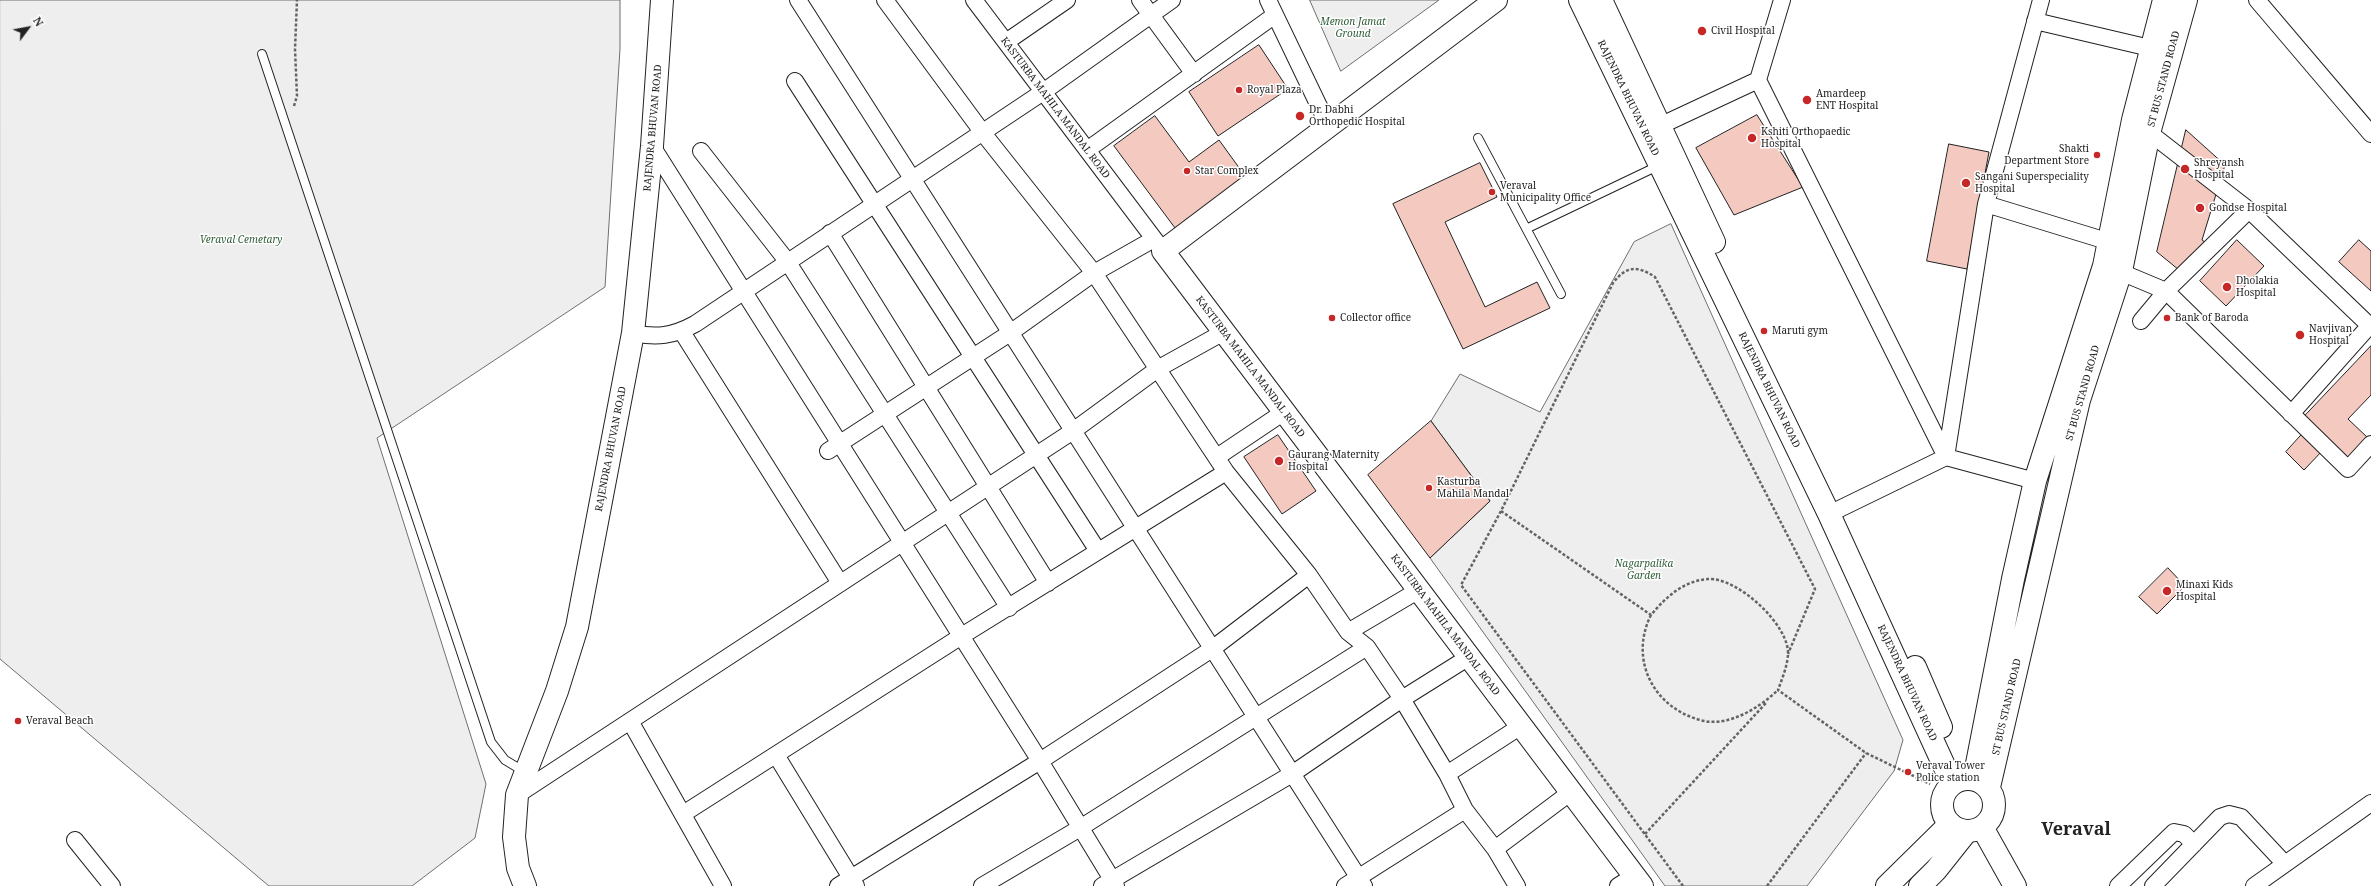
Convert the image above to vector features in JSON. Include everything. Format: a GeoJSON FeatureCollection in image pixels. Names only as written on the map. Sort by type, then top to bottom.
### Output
{"type":"FeatureCollection","features":[{"type":"Feature","properties":{"kind":"street","name":"RAJENDRA BHUVAN ROAD"},"geometry":{"type":"LineString","coordinates":[[525,886],[518,868],[514,837],[517,795],[557,691],[577,627],[633,333],[652,146],[662,0]]}},
{"type":"Feature","properties":{"kind":"street"},"geometry":{"type":"LineString","coordinates":[[798,0],[1256,717],[1292,774],[1356,883],[1465,810]]}},
{"type":"Feature","properties":{"kind":"street"},"geometry":{"type":"LineString","coordinates":[[886,0],[983,133],[1094,272],[1159,368],[1226,472],[1309,575],[1348,632],[1367,647],[1402,699],[1447,774],[1465,810],[1495,849],[1517,886]]}},
{"type":"Feature","properties":{"kind":"street","name":"KASTURBA MAHILA MANDAL ROAD"},"geometry":{"type":"LineString","coordinates":[[974,0],[1571,792],[1631,883]]}},
{"type":"Feature","properties":{"kind":"street"},"geometry":{"type":"LineString","coordinates":[[1006,42],[1067,0]]}},
{"type":"Feature","properties":{"kind":"street"},"geometry":{"type":"LineString","coordinates":[[1140,0],[1194,74]]}},
{"type":"Feature","properties":{"kind":"street"},"geometry":{"type":"LineString","coordinates":[[633,333],[659,337],[670,336],[682,332],[912,178],[983,133],[1172,0]]}},
{"type":"Feature","properties":{"kind":"street"},"geometry":{"type":"LineString","coordinates":[[1268,0],[1329,127]]}},
{"type":"Feature","properties":{"kind":"street"},"geometry":{"type":"LineString","coordinates":[[834,448],[1010,333],[1094,272],[1159,245],[1329,127],[1496,0]]}},
{"type":"Feature","properties":{"kind":"street","name":"RAJENDRA BHUVAN ROAD"},"geometry":{"type":"LineString","coordinates":[[1580,0],[1652,130],[1668,162],[1964,784]]}},
{"type":"Feature","properties":{"kind":"street"},"geometry":{"type":"LineString","coordinates":[[1601,0],[1652,130],[1758,80]]}},
{"type":"Feature","properties":{"kind":"street"},"geometry":{"type":"LineString","coordinates":[[1782,0],[1758,80],[1946,457]]}},
{"type":"Feature","properties":{"kind":"street"},"geometry":{"type":"LineString","coordinates":[[1946,457],[1986,204],[2041,0]]}},
{"type":"Feature","properties":{"kind":"street","name":"ST BUS STAND ROAD"},"geometry":{"type":"LineString","coordinates":[[1964,784],[2079,400],[2112,268],[2141,127],[2150,48],[2164,0]]}},
{"type":"Feature","properties":{"kind":"street","name":"ST BUS STAND ROAD"},"geometry":{"type":"LineString","coordinates":[[1964,784],[2035,481],[2112,268],[2110,242],[2141,127],[2186,0]]}},
{"type":"Feature","properties":{"kind":"street"},"geometry":{"type":"LineString","coordinates":[[2257,0],[2371,134]]}},
{"type":"Feature","properties":{"kind":"street"},"geometry":{"type":"LineString","coordinates":[[1087,150],[1275,14]]}},
{"type":"Feature","properties":{"kind":"street"},"geometry":{"type":"LineString","coordinates":[[2035,21],[2150,48]]}},
{"type":"Feature","properties":{"kind":"street"},"geometry":{"type":"LineString","coordinates":[[796,81],[1098,551]]}},
{"type":"Feature","properties":{"kind":"street"},"geometry":{"type":"LineString","coordinates":[[2141,127],[2249,210],[2371,326],[2291,414]]}},
{"type":"Feature","properties":{"kind":"street"},"geometry":{"type":"LineString","coordinates":[[652,146],[742,291],[834,448],[902,543],[960,637],[1040,761],[1080,828],[1110,884],[1292,774],[1402,699],[1469,657]]}},
{"type":"Feature","properties":{"kind":"street"},"geometry":{"type":"LineString","coordinates":[[701,151],[787,261],[1009,608]]}},
{"type":"Feature","properties":{"kind":"street"},"geometry":{"type":"LineString","coordinates":[[1986,204],[2110,242]]}},
{"type":"Feature","properties":{"kind":"street"},"geometry":{"type":"LineString","coordinates":[[2141,320],[2166,291],[2249,210]]}},
{"type":"Feature","properties":{"kind":"street"},"geometry":{"type":"LineString","coordinates":[[830,233],[1048,583]]}},
{"type":"Feature","properties":{"kind":"street"},"geometry":{"type":"LineString","coordinates":[[2112,268],[2166,291],[2348,469],[2371,444]]}},
{"type":"Feature","properties":{"kind":"street"},"geometry":{"type":"LineString","coordinates":[[682,332],[840,583]]}},
{"type":"Feature","properties":{"kind":"street"},"geometry":{"type":"LineString","coordinates":[[517,795],[1073,431],[1159,368],[1224,332]]}},
{"type":"Feature","properties":{"kind":"street"},"geometry":{"type":"LineString","coordinates":[[1217,458],[1284,412]]}},
{"type":"Feature","properties":{"kind":"street"},"geometry":{"type":"LineString","coordinates":[[1835,511],[1946,457],[2035,481]]}},
{"type":"Feature","properties":{"kind":"street"},"geometry":{"type":"LineString","coordinates":[[683,814],[960,637],[1226,472]]}},
{"type":"Feature","properties":{"kind":"street"},"geometry":{"type":"LineString","coordinates":[[776,755],[848,883],[1040,761],[1212,649],[1309,575]]}},
{"type":"Feature","properties":{"kind":"street"},"geometry":{"type":"LineString","coordinates":[[1348,632],[1418,590]]}},
{"type":"Feature","properties":{"kind":"street"},"geometry":{"type":"LineString","coordinates":[[982,886],[1080,828],[1367,647]]}},
{"type":"Feature","properties":{"kind":"street"},"geometry":{"type":"LineString","coordinates":[[630,720],[723,886]]}},
{"type":"Feature","properties":{"kind":"street"},"geometry":{"type":"LineString","coordinates":[[1447,774],[1521,726]]}},
{"type":"Feature","properties":{"kind":"street"},"geometry":{"type":"LineString","coordinates":[[1887,886],[1966,827],[1989,822],[1995,807],[1994,798],[1964,784],[1942,807],[1945,816],[1966,827],[2015,886]]}},
{"type":"Feature","properties":{"kind":"street"},"geometry":{"type":"LineString","coordinates":[[1495,849],[1571,792]]}},
{"type":"Feature","properties":{"kind":"street"},"geometry":{"type":"LineString","coordinates":[[2254,886],[2371,803]]}},
{"type":"Feature","properties":{"kind":"street"},"geometry":{"type":"LineString","coordinates":[[2153,886],[2220,818],[2229,814],[2241,817],[2285,864]]}},
{"type":"Feature","properties":{"kind":"street"},"geometry":{"type":"LineString","coordinates":[[1920,886],[1936,870],[1966,827]]}},
{"type":"Feature","properties":{"kind":"street"},"geometry":{"type":"LineString","coordinates":[[2125,884],[2174,832],[2184,834],[2194,844]]}},
{"type":"Feature","properties":{"kind":"street"},"geometry":{"type":"LineString","coordinates":[[75,840],[112,886]]}},
{"type":"Feature","properties":{"kind":"lane"},"geometry":{"type":"LineString","coordinates":[[262,54],[491,742],[505,760],[526,772]]}},
{"type":"Feature","properties":{"kind":"lane"},"geometry":{"type":"LineString","coordinates":[[1478,138],[1528,228],[1561,294]]}},
{"type":"Feature","properties":{"kind":"lane"},"geometry":{"type":"LineString","coordinates":[[1528,228],[1668,162]]}},
{"type":"Feature","properties":{"kind":"path"},"geometry":{"type":"LineString","coordinates":[[286,128],[297,96],[295,49],[297,0]]}},
{"type":"Feature","properties":{"kind":"path"},"geometry":{"type":"LineString","coordinates":[[1645,834],[1778,690],[1788,654],[1815,589],[1654,277],[1645,270],[1633,269],[1622,272],[1613,283],[1501,511],[1461,585],[1683,886]]}},
{"type":"Feature","properties":{"kind":"path"},"geometry":{"type":"LineString","coordinates":[[1501,511],[1651,616]]}},
{"type":"Feature","properties":{"kind":"path"},"geometry":{"type":"LineString","coordinates":[[1778,690],[1761,705],[1734,718],[1705,721],[1678,709],[1655,690],[1646,676],[1642,663],[1642,639],[1651,616],[1675,591],[1691,582],[1709,579],[1729,585],[1765,608],[1777,623],[1786,640],[1788,654]]}},
{"type":"Feature","properties":{"kind":"path"},"geometry":{"type":"LineString","coordinates":[[1778,690],[1866,753],[1964,784]]}},
{"type":"Feature","properties":{"kind":"path"},"geometry":{"type":"LineString","coordinates":[[1767,886],[1866,753]]}},
{"type":"Feature","properties":{"kind":"green space","name":"Veraval Cemetary"},"geometry":{"type":"Polygon","coordinates":[[[0,0],[620,0],[620,49],[605,287],[377,438],[486,784],[475,838],[412,886],[269,886],[0,659],[0,0]]]}},
{"type":"Feature","properties":{"kind":"green space","name":"Memon Jamat Ground"},"geometry":{"type":"Polygon","coordinates":[[[1310,0],[1439,0],[1341,71],[1310,0]]]}},
{"type":"Feature","properties":{"kind":"green space","name":"Nagarpalika Garden"},"geometry":{"type":"Polygon","coordinates":[[[1671,224],[1903,740],[1894,771],[1807,886],[1665,886],[1430,558],[1490,501],[1431,421],[1460,374],[1540,412],[1634,242],[1671,224]]]}},
{"type":"Feature","properties":{"kind":"building","name":"Royal Plaza"},"geometry":{"type":"Polygon","coordinates":[[[1259,45],[1288,89],[1218,136],[1189,92],[1259,45]]]}},
{"type":"Feature","properties":{"kind":"building"},"geometry":{"type":"Polygon","coordinates":[[[1757,115],[1803,187],[1734,215],[1696,148],[1757,115]]]}},
{"type":"Feature","properties":{"kind":"building","name":"Star Complex"},"geometry":{"type":"Polygon","coordinates":[[[1155,116],[1189,162],[1219,140],[1248,180],[1178,232],[1114,146],[1155,116]]]}},
{"type":"Feature","properties":{"kind":"building"},"geometry":{"type":"Polygon","coordinates":[[[2186,130],[2225,165],[2202,240],[2216,250],[2190,279],[2157,252],[2186,130]]]}},
{"type":"Feature","properties":{"kind":"building"},"geometry":{"type":"Polygon","coordinates":[[[1949,144],[1989,152],[1967,269],[1927,261],[1949,144]]]}},
{"type":"Feature","properties":{"kind":"building"},"geometry":{"type":"Polygon","coordinates":[[[1480,163],[1497,197],[1445,222],[1485,307],[1537,282],[1550,308],[1463,349],[1393,204],[1480,163]]]}},
{"type":"Feature","properties":{"kind":"building"},"geometry":{"type":"Polygon","coordinates":[[[2237,240],[2264,266],[2226,306],[2200,281],[2237,240]]]}},
{"type":"Feature","properties":{"kind":"building"},"geometry":{"type":"Polygon","coordinates":[[[2359,240],[2371,251],[2371,291],[2339,262],[2359,240]]]}},
{"type":"Feature","properties":{"kind":"building"},"geometry":{"type":"Polygon","coordinates":[[[2371,346],[2371,395],[2348,419],[2368,438],[2346,459],[2303,418],[2371,346]]]}},
{"type":"Feature","properties":{"kind":"building","name":"Kasturba Mahila Mandal"},"geometry":{"type":"Polygon","coordinates":[[[1431,421],[1490,501],[1430,558],[1368,475],[1431,421]]]}},
{"type":"Feature","properties":{"kind":"building"},"geometry":{"type":"Polygon","coordinates":[[[2305,431],[2324,449],[2304,470],[2286,452],[2305,431]]]}},
{"type":"Feature","properties":{"kind":"building"},"geometry":{"type":"Polygon","coordinates":[[[1278,435],[1316,491],[1282,514],[1244,457],[1278,435]]]}},
{"type":"Feature","properties":{"kind":"building"},"geometry":{"type":"Polygon","coordinates":[[[2168,568],[2185,586],[2157,614],[2139,597],[2168,568]]]}},
{"type":"Feature","properties":{"kind":"place","name":"Civil Hospital"},"geometry":{"type":"Point","coordinates":[1702,31]}},
{"type":"Feature","properties":{"kind":"place","name":"Royal Plaza"},"geometry":{"type":"Point","coordinates":[1239,90]}},
{"type":"Feature","properties":{"kind":"place","name":"Amardeep ENT Hospital"},"geometry":{"type":"Point","coordinates":[1807,100]}},
{"type":"Feature","properties":{"kind":"place","name":"Dr. Dabhi Orthopedic Hospital"},"geometry":{"type":"Point","coordinates":[1300,116]}},
{"type":"Feature","properties":{"kind":"place","name":"Kshiti Orthopaedic Hospital"},"geometry":{"type":"Point","coordinates":[1752,138]}},
{"type":"Feature","properties":{"kind":"place","name":"Shakti Department Store"},"geometry":{"type":"Point","coordinates":[2097,155]}},
{"type":"Feature","properties":{"kind":"place","name":"Shreyansh Hospital"},"geometry":{"type":"Point","coordinates":[2185,169]}},
{"type":"Feature","properties":{"kind":"place","name":"Star Complex"},"geometry":{"type":"Point","coordinates":[1187,171]}},
{"type":"Feature","properties":{"kind":"place","name":"Sangani Superspeciality Hospital"},"geometry":{"type":"Point","coordinates":[1966,183]}},
{"type":"Feature","properties":{"kind":"place","name":"Veraval Municipality Office"},"geometry":{"type":"Point","coordinates":[1492,192]}},
{"type":"Feature","properties":{"kind":"place","name":"Gondse Hospital"},"geometry":{"type":"Point","coordinates":[2200,208]}},
{"type":"Feature","properties":{"kind":"place","name":"Dholakia Hospital"},"geometry":{"type":"Point","coordinates":[2227,287]}},
{"type":"Feature","properties":{"kind":"place","name":"Collector office"},"geometry":{"type":"Point","coordinates":[1332,318]}},
{"type":"Feature","properties":{"kind":"place","name":"Bank of Baroda"},"geometry":{"type":"Point","coordinates":[2167,318]}},
{"type":"Feature","properties":{"kind":"place","name":"Maruti gym"},"geometry":{"type":"Point","coordinates":[1764,331]}},
{"type":"Feature","properties":{"kind":"place","name":"Navjivan Hospital"},"geometry":{"type":"Point","coordinates":[2300,335]}},
{"type":"Feature","properties":{"kind":"place","name":"Gaurang Maternity Hospital"},"geometry":{"type":"Point","coordinates":[1279,461]}},
{"type":"Feature","properties":{"kind":"place","name":"Kasturba Mahila Mandal"},"geometry":{"type":"Point","coordinates":[1429,488]}},
{"type":"Feature","properties":{"kind":"place","name":"Minaxi Kids Hospital"},"geometry":{"type":"Point","coordinates":[2167,591]}},
{"type":"Feature","properties":{"kind":"place","name":"Veraval Beach"},"geometry":{"type":"Point","coordinates":[18,721]}},
{"type":"Feature","properties":{"kind":"place","name":"Veraval Tower Police station"},"geometry":{"type":"Point","coordinates":[1908,772]}},
{"type":"Feature","properties":{"kind":"district","name":"Veraval"},"geometry":{"type":"Point","coordinates":[2076,830]}}]}
